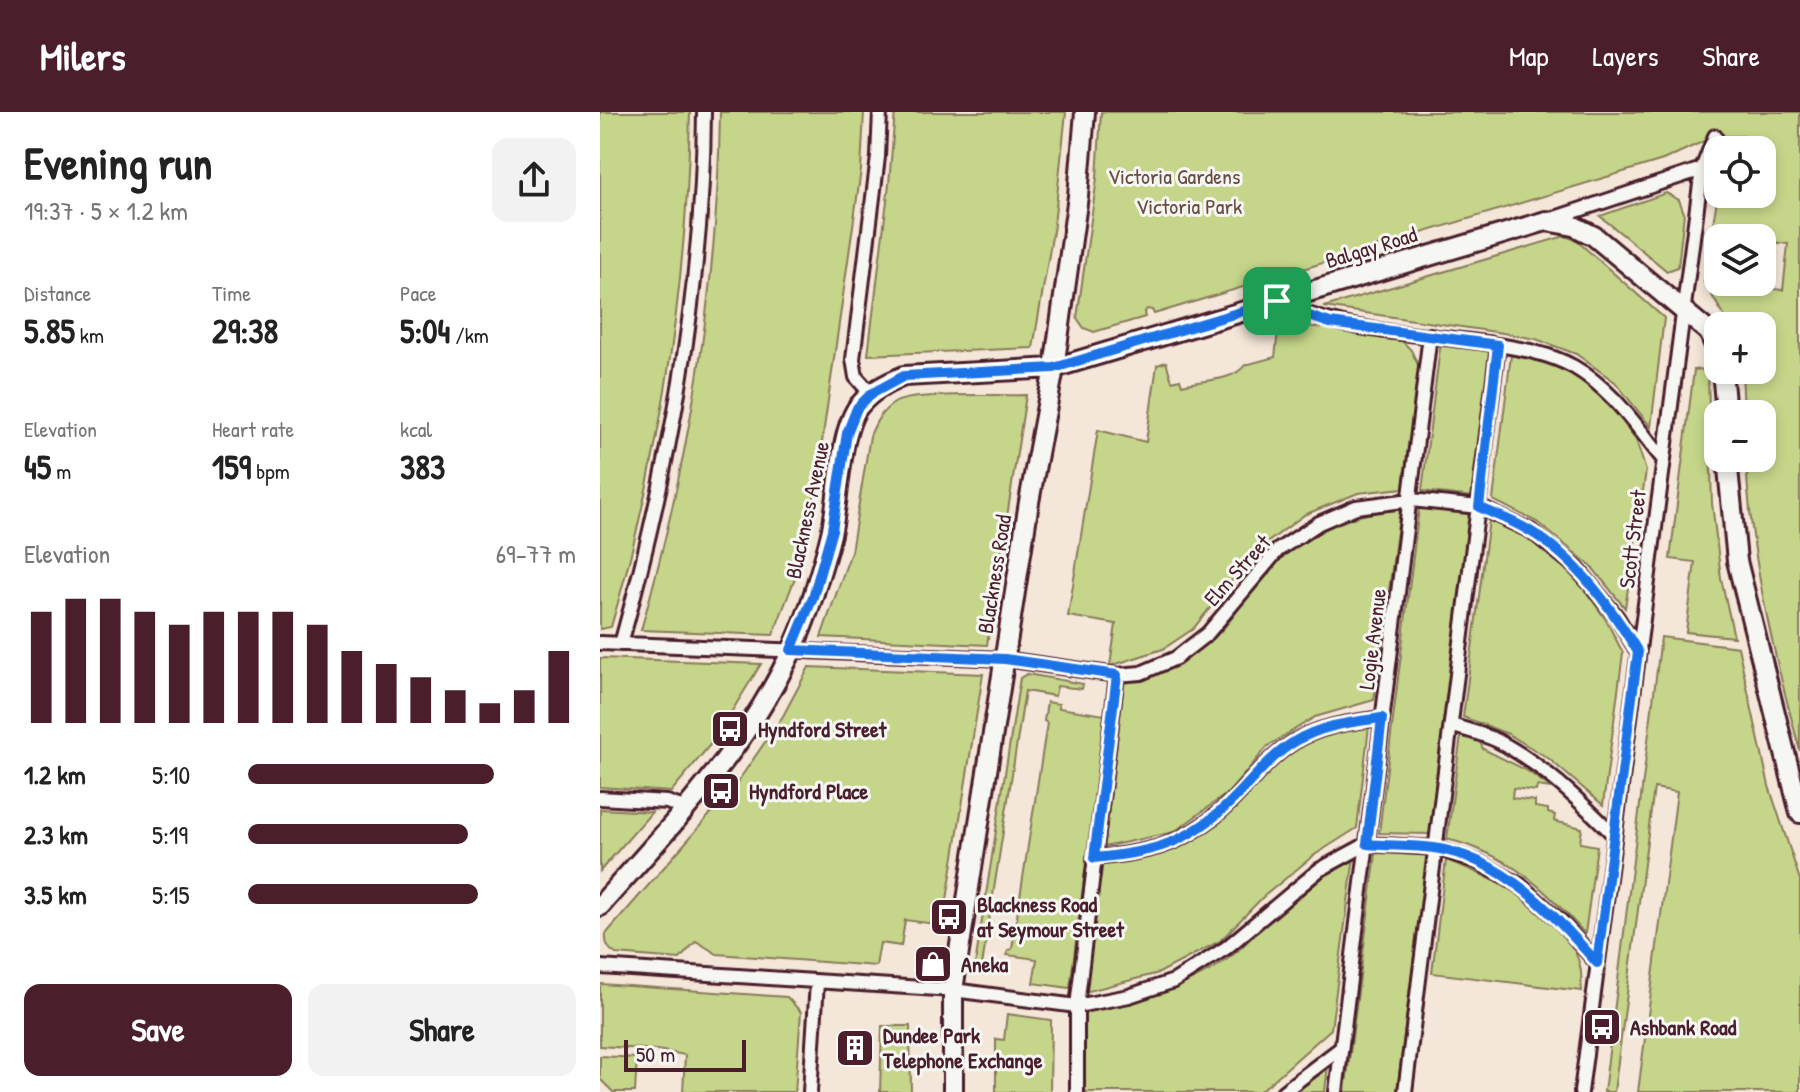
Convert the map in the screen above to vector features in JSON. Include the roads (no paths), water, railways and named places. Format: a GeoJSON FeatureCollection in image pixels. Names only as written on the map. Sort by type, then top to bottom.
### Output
{"type":"FeatureCollection","features":[{"type":"Feature","properties":{"kind":"street"},"geometry":{"type":"LineString","coordinates":[[621,644],[645,557],[684,368],[698,262],[704,112]]}},
{"type":"Feature","properties":{"kind":"street"},"geometry":{"type":"LineString","coordinates":[[871,394],[856,377],[853,359],[878,157],[880,112]]}},
{"type":"Feature","properties":{"kind":"street","name":"Blackness Road"},"geometry":{"type":"LineString","coordinates":[[953,1092],[953,990],[1054,368],[1078,196],[1085,112]]}},
{"type":"Feature","properties":{"kind":"street","name":"Scott Street"},"geometry":{"type":"LineString","coordinates":[[1581,1092],[1704,164]]}},
{"type":"Feature","properties":{"kind":"street","name":"Balgay Road"},"geometry":{"type":"LineString","coordinates":[[1054,368],[1546,221],[1702,169]]}},
{"type":"Feature","properties":{"kind":"street"},"geometry":{"type":"LineString","coordinates":[[1546,221],[1574,226],[1594,236],[1704,327]]}},
{"type":"Feature","properties":{"kind":"street"},"geometry":{"type":"LineString","coordinates":[[1277,301],[1330,323],[1543,353],[1575,368],[1611,395],[1663,459]]}},
{"type":"Feature","properties":{"kind":"street","name":"Logie Avenue"},"geometry":{"type":"LineString","coordinates":[[1336,1092],[1430,335]]}},
{"type":"Feature","properties":{"kind":"street"},"geometry":{"type":"LineString","coordinates":[[1405,1092],[1498,345]]}},
{"type":"Feature","properties":{"kind":"street","name":"Blackness Avenue"},"geometry":{"type":"LineString","coordinates":[[600,906],[728,758],[766,701],[813,597],[832,530],[847,433],[857,408],[871,394],[904,376],[1054,368]]}},
{"type":"Feature","properties":{"kind":"street"},"geometry":{"type":"LineString","coordinates":[[1728,472],[1737,561],[1800,813]]}},
{"type":"Feature","properties":{"kind":"street","name":"Elm Street"},"geometry":{"type":"LineString","coordinates":[[1005,659],[1117,675],[1141,673],[1176,658],[1208,633],[1278,550],[1319,523],[1356,507],[1411,500],[1479,507],[1531,531],[1577,568],[1617,617],[1638,652]]}},
{"type":"Feature","properties":{"kind":"street"},"geometry":{"type":"LineString","coordinates":[[600,643],[1005,659]]}},
{"type":"Feature","properties":{"kind":"street"},"geometry":{"type":"LineString","coordinates":[[1077,1092],[1077,1006],[1117,675]]}},
{"type":"Feature","properties":{"kind":"street"},"geometry":{"type":"LineString","coordinates":[[1094,858],[1142,853],[1185,837],[1223,810],[1259,772],[1294,742],[1332,725],[1382,718]]}},
{"type":"Feature","properties":{"kind":"street"},"geometry":{"type":"LineString","coordinates":[[1451,725],[1497,741],[1543,771],[1580,801],[1614,835]]}},
{"type":"Feature","properties":{"kind":"street"},"geometry":{"type":"LineString","coordinates":[[600,798],[667,802],[686,809]]}},
{"type":"Feature","properties":{"kind":"street"},"geometry":{"type":"LineString","coordinates":[[600,967],[953,990],[1077,1006],[1129,996],[1174,981],[1226,948],[1319,870],[1367,844],[1436,848],[1478,862],[1520,885],[1561,922],[1597,963]]}},
{"type":"Feature","properties":{"kind":"street"},"geometry":{"type":"LineString","coordinates":[[810,1092],[817,982]]}},
{"type":"Feature","properties":{"kind":"street"},"geometry":{"type":"LineString","coordinates":[[1283,1092],[1341,1048]]}},
{"type":"Feature","properties":{"kind":"place","name":"Hyndford Street"},"geometry":{"type":"Point","coordinates":[730,729]}},
{"type":"Feature","properties":{"kind":"place","name":"Hyndford Place"},"geometry":{"type":"Point","coordinates":[721,791]}},
{"type":"Feature","properties":{"kind":"place","name":"Blackness Road at Seymour Street"},"geometry":{"type":"Point","coordinates":[949,917]}},
{"type":"Feature","properties":{"kind":"place","name":"Aneka"},"geometry":{"type":"Point","coordinates":[933,964]}},
{"type":"Feature","properties":{"kind":"place","name":"Ashbank Road"},"geometry":{"type":"Point","coordinates":[1602,1027]}},
{"type":"Feature","properties":{"kind":"place","name":"Dundee Park Telephone Exchange"},"geometry":{"type":"Point","coordinates":[855,1048]}},
{"type":"Feature","properties":{"kind":"park label","name":"Victoria Gardens"},"geometry":{"type":"Point","coordinates":[1174,176]}},
{"type":"Feature","properties":{"kind":"park label","name":"Victoria Park"},"geometry":{"type":"Point","coordinates":[1189,206]}}]}
